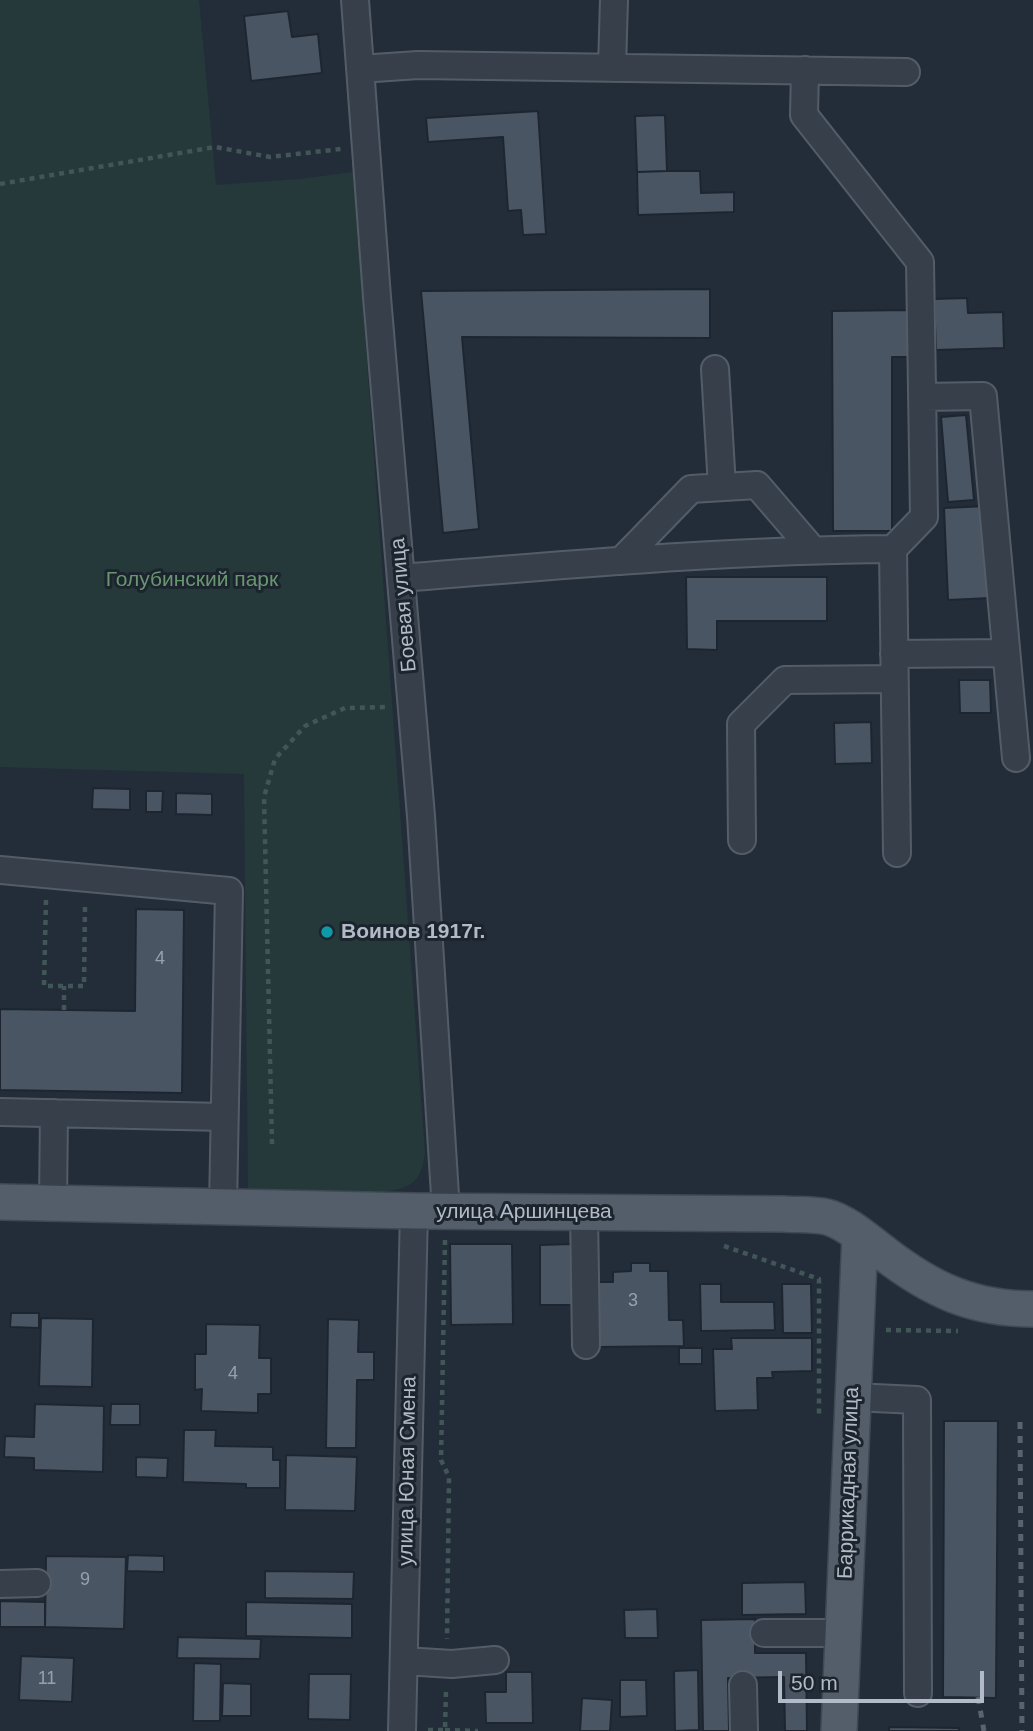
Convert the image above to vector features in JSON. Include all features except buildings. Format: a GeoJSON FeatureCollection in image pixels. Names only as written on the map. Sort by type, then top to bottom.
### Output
{"type":"FeatureCollection","features":[{"type":"Feature","properties":{"kind":"main road","name":"улица Аршинцева"},"geometry":{"type":"LineString","coordinates":[[0,1202],[223,1207],[424,1220],[584,1212],[828,1217],[860,1235],[901,1266],[943,1291],[977,1305],[1028,1309]]}},
{"type":"Feature","properties":{"kind":"main road","name":"Баррикадная улица"},"geometry":{"type":"LineString","coordinates":[[839,1731],[860,1235]]}},
{"type":"Feature","properties":{"kind":"street","name":"Боевая улица"},"geometry":{"type":"LineString","coordinates":[[355,0],[421,816],[424,1220]]}},
{"type":"Feature","properties":{"kind":"street"},"geometry":{"type":"LineString","coordinates":[[612,68],[614,0]]}},
{"type":"Feature","properties":{"kind":"street"},"geometry":{"type":"LineString","coordinates":[[360,69],[418,65],[906,72]]}},
{"type":"Feature","properties":{"kind":"street"},"geometry":{"type":"LineString","coordinates":[[805,70],[804,115],[920,262],[924,517],[893,549],[897,853]]}},
{"type":"Feature","properties":{"kind":"street"},"geometry":{"type":"LineString","coordinates":[[715,369],[722,487]]}},
{"type":"Feature","properties":{"kind":"street"},"geometry":{"type":"LineString","coordinates":[[922,397],[983,396],[1016,758]]}},
{"type":"Feature","properties":{"kind":"street"},"geometry":{"type":"LineString","coordinates":[[621,561],[691,488],[757,485],[812,549]]}},
{"type":"Feature","properties":{"kind":"street"},"geometry":{"type":"LineString","coordinates":[[401,578],[812,549],[893,549]]}},
{"type":"Feature","properties":{"kind":"street"},"geometry":{"type":"LineString","coordinates":[[742,840],[741,723],[785,680],[1006,653]]}},
{"type":"Feature","properties":{"kind":"street"},"geometry":{"type":"LineString","coordinates":[[0,870],[229,891],[223,1207]]}},
{"type":"Feature","properties":{"kind":"street"},"geometry":{"type":"LineString","coordinates":[[0,1112],[224,1117]]}},
{"type":"Feature","properties":{"kind":"street"},"geometry":{"type":"LineString","coordinates":[[53,1203],[54,1113]]}},
{"type":"Feature","properties":{"kind":"street"},"geometry":{"type":"LineString","coordinates":[[584,1212],[586,1345]]}},
{"type":"Feature","properties":{"kind":"street","name":"улица Юная Смена"},"geometry":{"type":"LineString","coordinates":[[402,1731],[424,1220]]}},
{"type":"Feature","properties":{"kind":"street"},"geometry":{"type":"LineString","coordinates":[[853,1397],[916,1400],[918,1693]]}},
{"type":"Feature","properties":{"kind":"street"},"geometry":{"type":"LineString","coordinates":[[0,1584],[37,1583]]}},
{"type":"Feature","properties":{"kind":"street"},"geometry":{"type":"LineString","coordinates":[[764,1633],[843,1633]]}},
{"type":"Feature","properties":{"kind":"street"},"geometry":{"type":"LineString","coordinates":[[404,1661],[446,1663],[495,1660]]}},
{"type":"Feature","properties":{"kind":"street"},"geometry":{"type":"LineString","coordinates":[[743,1685],[744,1731]]}},
{"type":"Feature","properties":{"kind":"path"},"geometry":{"type":"LineString","coordinates":[[0,184],[215,147],[270,157],[366,146]]}},
{"type":"Feature","properties":{"kind":"path"},"geometry":{"type":"LineString","coordinates":[[272,1144],[264,797],[275,759],[305,726],[345,708],[412,707]]}},
{"type":"Feature","properties":{"kind":"path"},"geometry":{"type":"LineString","coordinates":[[46,874],[44,986],[84,986],[86,878]]}},
{"type":"Feature","properties":{"kind":"path"},"geometry":{"type":"LineString","coordinates":[[64,986],[64,1010]]}},
{"type":"Feature","properties":{"kind":"path"},"geometry":{"type":"LineString","coordinates":[[424,1220],[445,1239],[441,1461],[449,1477],[445,1730]]}},
{"type":"Feature","properties":{"kind":"path"},"geometry":{"type":"LineString","coordinates":[[715,1242],[819,1279],[888,1331],[967,1330]]}},
{"type":"Feature","properties":{"kind":"path"},"geometry":{"type":"LineString","coordinates":[[819,1279],[819,1415]]}},
{"type":"Feature","properties":{"kind":"path"},"geometry":{"type":"LineString","coordinates":[[402,1731],[478,1731]]}},
{"type":"Feature","properties":{"kind":"green space","name":"Голубинский парк"},"geometry":{"type":"Polygon","coordinates":[[[0,0],[199,0],[216,185],[353,172],[425,1153],[421,1171],[408,1186],[383,1192],[248,1190],[244,774],[0,767],[0,0]]]}},
{"type":"Feature","properties":{"kind":"railway"},"geometry":{"type":"LineString","coordinates":[[1020,1422],[1022,1731]]}},
{"type":"Feature","properties":{"kind":"railway"},"geometry":{"type":"LineString","coordinates":[[978,1697],[984,1731]]}},
{"type":"Feature","properties":{"kind":"place","name":"Воинов 1917г."},"geometry":{"type":"Point","coordinates":[327,932]}}]}
